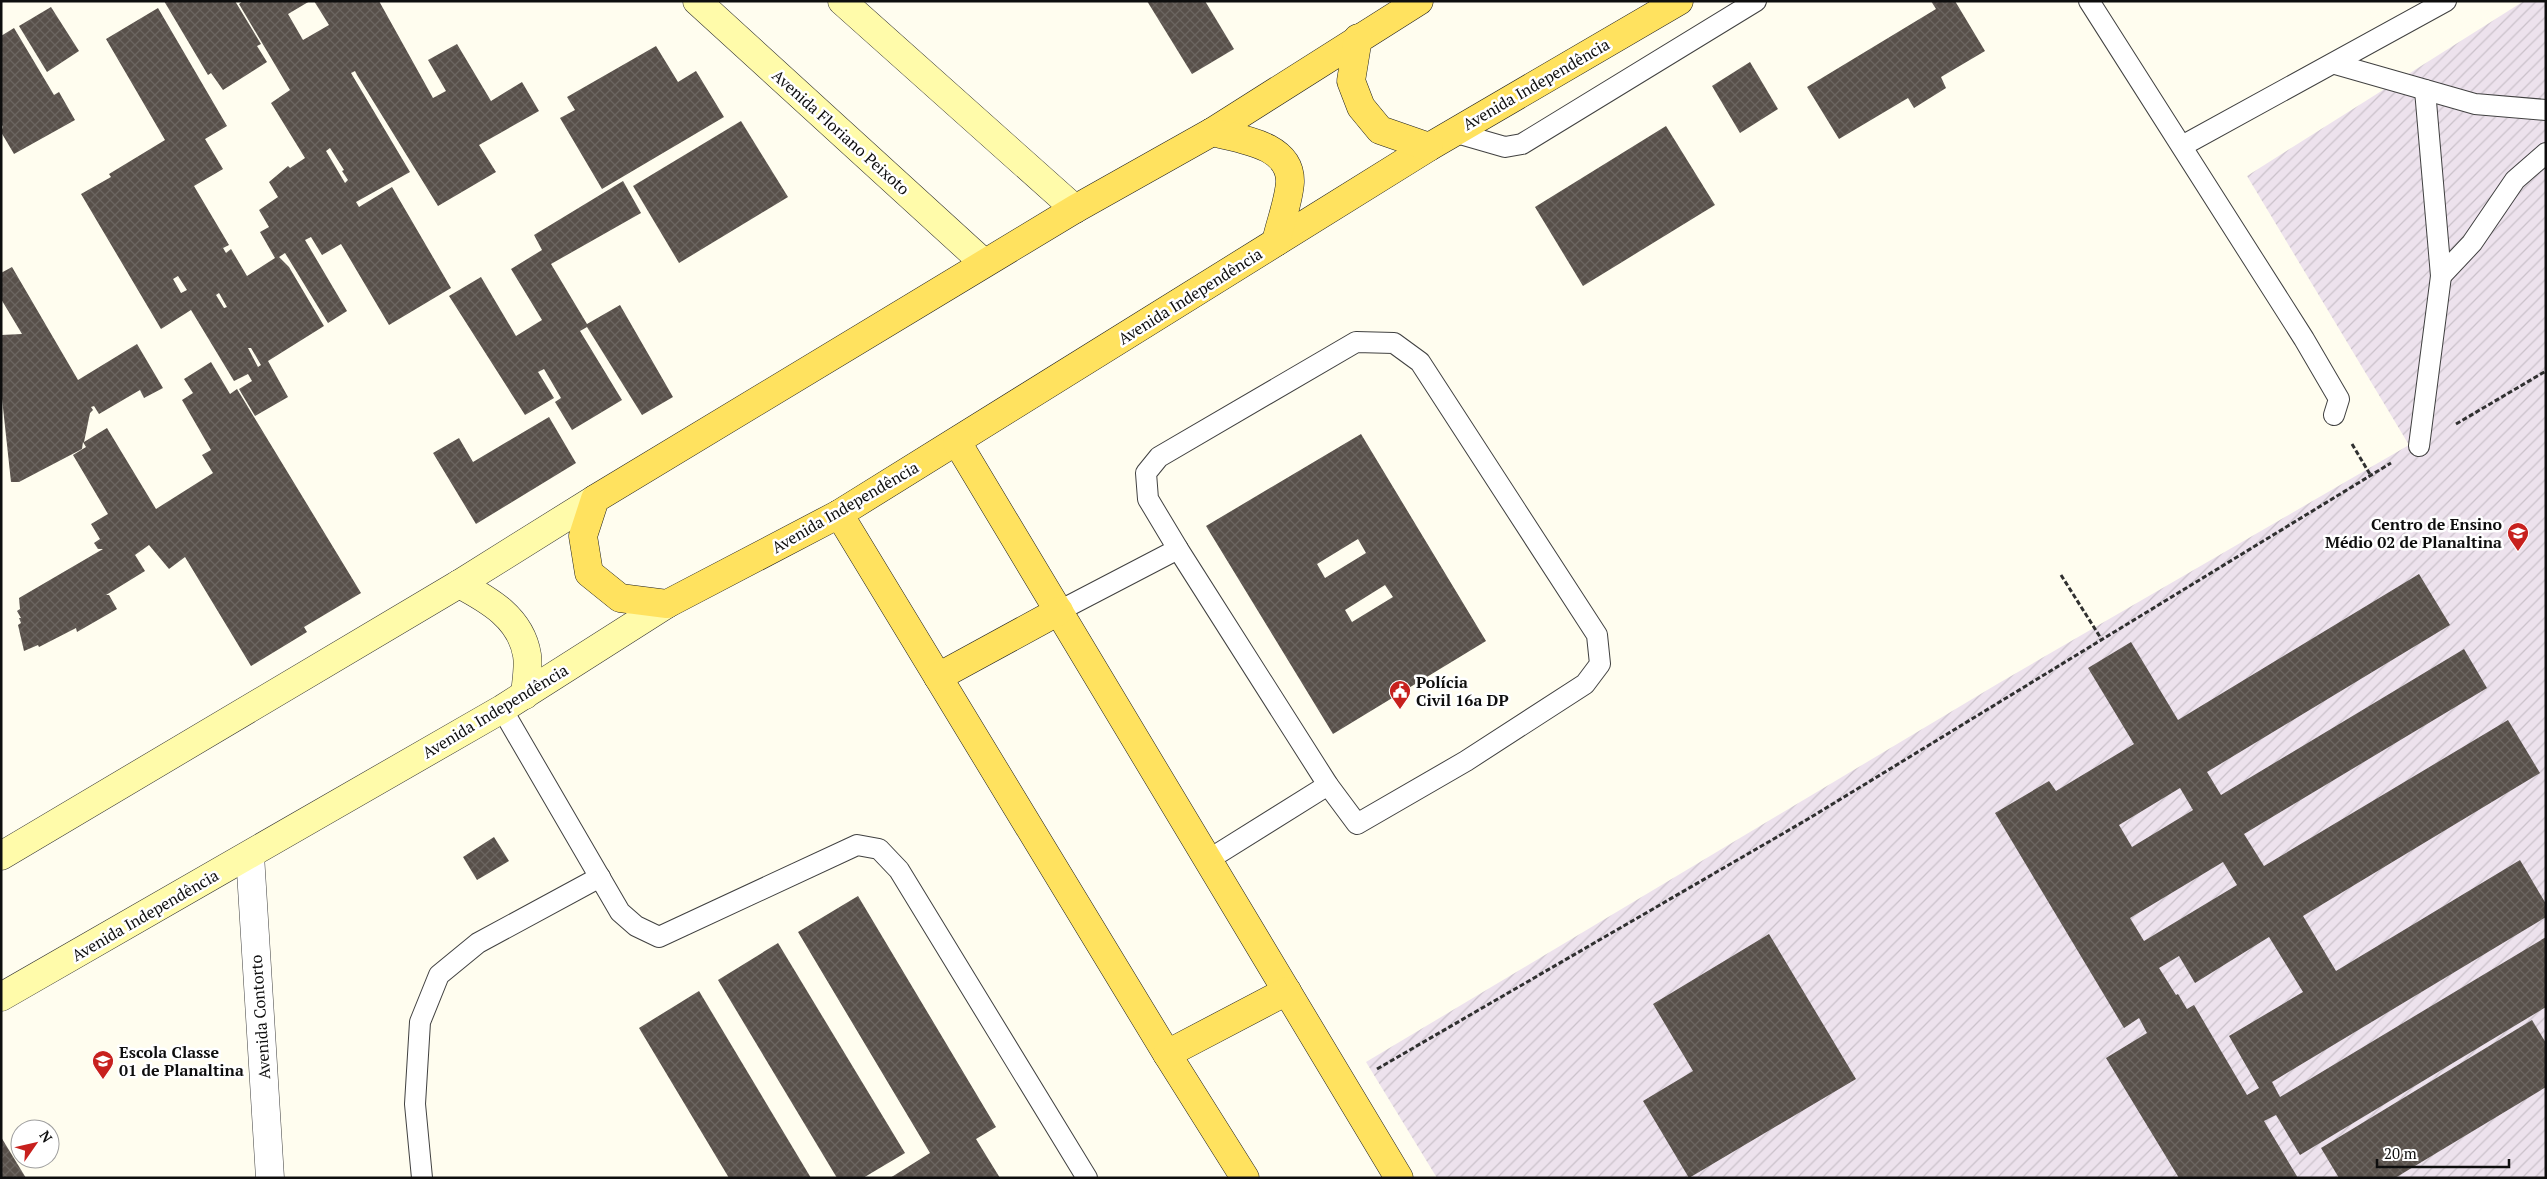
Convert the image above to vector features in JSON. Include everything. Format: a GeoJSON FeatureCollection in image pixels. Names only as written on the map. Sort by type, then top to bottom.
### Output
{"type":"FeatureCollection","features":[{"type":"Feature","properties":{"kind":"main road"},"geometry":{"type":"LineString","coordinates":[[667,604],[620,598],[589,573],[583,536],[595,499],[984,263],[1212,132],[1419,1]]}},
{"type":"Feature","properties":{"kind":"main road","name":"Avenida Independência"},"geometry":{"type":"LineString","coordinates":[[667,604],[839,514],[1453,132],[1679,1]]}},
{"type":"Feature","properties":{"kind":"main road"},"geometry":{"type":"LineString","coordinates":[[1358,38],[1351,80],[1362,107],[1380,130],[1429,147]]}},
{"type":"Feature","properties":{"kind":"main road"},"geometry":{"type":"LineString","coordinates":[[1212,132],[1269,148],[1284,161],[1290,181],[1276,242]]}},
{"type":"Feature","properties":{"kind":"main road"},"geometry":{"type":"LineString","coordinates":[[957,442],[1399,1178]]}},
{"type":"Feature","properties":{"kind":"main road"},"geometry":{"type":"LineString","coordinates":[[839,514],[1167,1054],[1245,1178]]}},
{"type":"Feature","properties":{"kind":"main road"},"geometry":{"type":"LineString","coordinates":[[938,678],[1059,611]]}},
{"type":"Feature","properties":{"kind":"main road"},"geometry":{"type":"LineString","coordinates":[[1167,1054],[1287,991]]}},
{"type":"Feature","properties":{"kind":"street","name":"Avenida Floriano Peixoto"},"geometry":{"type":"LineString","coordinates":[[697,1],[984,263]]}},
{"type":"Feature","properties":{"kind":"street"},"geometry":{"type":"LineString","coordinates":[[842,1],[1075,209]]}},
{"type":"Feature","properties":{"kind":"street"},"geometry":{"type":"LineString","coordinates":[[1,856],[459,584],[595,499]]}},
{"type":"Feature","properties":{"kind":"street"},"geometry":{"type":"LineString","coordinates":[[459,584],[494,603],[516,627],[527,655],[526,695]]}},
{"type":"Feature","properties":{"kind":"street","name":"Avenida Independência"},"geometry":{"type":"LineString","coordinates":[[1,996],[250,856],[526,695],[667,604]]}},
{"type":"Feature","properties":{"kind":"street","name":"Avenida Contorto"},"geometry":{"type":"LineString","coordinates":[[250,856],[270,1178]]}},
{"type":"Feature","properties":{"kind":"lane"},"geometry":{"type":"LineString","coordinates":[[1453,132],[1505,147],[1522,144],[1756,1]]}},
{"type":"Feature","properties":{"kind":"lane"},"geometry":{"type":"LineString","coordinates":[[2089,1],[2182,146],[2333,389],[2339,400],[2334,415]]}},
{"type":"Feature","properties":{"kind":"lane"},"geometry":{"type":"LineString","coordinates":[[2182,146],[2335,64],[2446,1]]}},
{"type":"Feature","properties":{"kind":"lane"},"geometry":{"type":"LineString","coordinates":[[2335,64],[2474,104],[2546,110]]}},
{"type":"Feature","properties":{"kind":"lane"},"geometry":{"type":"LineString","coordinates":[[2419,446],[2441,276],[2425,90]]}},
{"type":"Feature","properties":{"kind":"lane"},"geometry":{"type":"LineString","coordinates":[[2441,276],[2472,243],[2515,180],[2546,153]]}},
{"type":"Feature","properties":{"kind":"lane"},"geometry":{"type":"LineString","coordinates":[[1356,342],[1394,343],[1420,362],[1597,635],[1600,664],[1586,684],[1466,761],[1357,824],[1328,785],[1148,499],[1146,474],[1159,457],[1356,342]]}},
{"type":"Feature","properties":{"kind":"lane"},"geometry":{"type":"LineString","coordinates":[[1059,611],[1178,549]]}},
{"type":"Feature","properties":{"kind":"lane"},"geometry":{"type":"LineString","coordinates":[[502,709],[620,912],[636,926],[659,937],[857,845],[879,849],[899,870],[1086,1178]]}},
{"type":"Feature","properties":{"kind":"lane"},"geometry":{"type":"LineString","coordinates":[[1208,860],[1328,785]]}},
{"type":"Feature","properties":{"kind":"lane"},"geometry":{"type":"LineString","coordinates":[[422,1178],[415,1104],[420,1022],[439,975],[478,943],[600,877]]}},
{"type":"Feature","properties":{"kind":"path"},"geometry":{"type":"LineString","coordinates":[[1345,1087],[1808,819],[2419,446],[2546,371]]}},
{"type":"Feature","properties":{"kind":"path"},"geometry":{"type":"LineString","coordinates":[[2061,576],[2102,640]]}},
{"type":"Feature","properties":{"kind":"shaded area"},"geometry":{"type":"Polygon","coordinates":[[[2524,1],[2546,1],[2546,1178],[1437,1178],[1366,1062],[1999,683],[2409,445],[2247,176],[2524,1]]]}},
{"type":"Feature","properties":{"kind":"building"},"geometry":{"type":"Polygon","coordinates":[[[164,1],[235,1],[261,44],[257,46],[267,62],[223,90],[211,73],[208,75],[164,1]]]}},
{"type":"Feature","properties":{"kind":"building"},"geometry":{"type":"Polygon","coordinates":[[[243,1],[310,1],[288,14],[303,40],[329,25],[314,1],[379,1],[433,98],[446,91],[428,60],[457,44],[491,101],[522,82],[539,111],[479,145],[496,172],[438,206],[355,71],[351,73],[410,172],[356,202],[359,207],[392,187],[451,288],[389,325],[341,244],[322,255],[311,237],[305,240],[347,311],[328,323],[285,253],[279,257],[289,267],[324,326],[268,361],[288,397],[255,416],[239,389],[252,381],[248,374],[234,381],[191,310],[161,329],[81,194],[111,177],[109,174],[165,140],[106,39],[158,8],[227,126],[205,139],[223,169],[194,186],[229,245],[223,248],[226,253],[231,249],[247,276],[275,258],[260,232],[269,227],[259,210],[278,197],[269,182],[288,166],[290,168],[305,158],[271,103],[290,90],[239,4],[243,1]],[[330,148],[326,151],[345,183],[348,180],[342,171],[344,170],[330,148]],[[178,276],[173,279],[181,293],[187,290],[178,276]],[[219,293],[216,295],[224,308],[227,307],[219,293]],[[248,348],[258,367],[261,365],[251,348],[248,348]]]}},
{"type":"Feature","properties":{"kind":"building"},"geometry":{"type":"Polygon","coordinates":[[[1147,1],[1205,1],[1234,49],[1192,74],[1147,1]]]}},
{"type":"Feature","properties":{"kind":"building"},"geometry":{"type":"Polygon","coordinates":[[[1931,1],[1955,1],[1985,51],[1941,77],[1946,88],[1914,108],[1908,98],[1839,139],[1807,87],[1936,9],[1931,1]]]}},
{"type":"Feature","properties":{"kind":"building"},"geometry":{"type":"Polygon","coordinates":[[[51,7],[79,51],[47,72],[19,26],[51,7]]]}},
{"type":"Feature","properties":{"kind":"building"},"geometry":{"type":"Polygon","coordinates":[[[14,28],[54,95],[59,92],[75,120],[14,154],[1,132],[3,127],[1,123],[1,36],[14,28]]]}},
{"type":"Feature","properties":{"kind":"building"},"geometry":{"type":"Polygon","coordinates":[[[656,46],[678,82],[696,71],[724,117],[602,189],[560,118],[575,110],[567,97],[656,46]]]}},
{"type":"Feature","properties":{"kind":"building"},"geometry":{"type":"Polygon","coordinates":[[[1750,62],[1778,109],[1740,133],[1712,86],[1750,62]]]}},
{"type":"Feature","properties":{"kind":"building"},"geometry":{"type":"Polygon","coordinates":[[[741,121],[788,197],[679,263],[633,186],[741,121]]]}},
{"type":"Feature","properties":{"kind":"building"},"geometry":{"type":"Polygon","coordinates":[[[1666,126],[1715,205],[1583,286],[1535,207],[1666,126]]]}},
{"type":"Feature","properties":{"kind":"building"},"geometry":{"type":"Polygon","coordinates":[[[623,181],[641,213],[551,264],[587,324],[620,305],[673,397],[642,415],[587,327],[580,331],[622,400],[572,430],[555,402],[561,398],[544,369],[538,372],[554,398],[525,415],[449,296],[481,277],[516,336],[542,320],[511,269],[542,250],[534,235],[623,181]]]}},
{"type":"Feature","properties":{"kind":"building"},"geometry":{"type":"Polygon","coordinates":[[[12,267],[78,380],[137,344],[163,388],[144,398],[140,390],[99,414],[94,406],[91,407],[93,410],[90,413],[84,442],[107,428],[156,509],[213,473],[202,455],[211,450],[182,400],[193,393],[184,379],[211,362],[230,394],[237,389],[361,593],[304,627],[307,632],[251,666],[185,557],[169,569],[149,545],[135,555],[145,571],[106,595],[109,595],[117,609],[77,632],[76,628],[39,647],[38,645],[24,651],[18,625],[21,623],[19,618],[21,618],[17,611],[20,609],[19,598],[103,549],[98,549],[94,543],[100,539],[91,524],[108,514],[73,455],[86,447],[83,442],[82,449],[19,482],[11,482],[1,389],[1,335],[22,334],[1,299],[1,273],[12,267]]]}},
{"type":"Feature","properties":{"kind":"building"},"geometry":{"type":"Polygon","coordinates":[[[549,417],[576,463],[476,524],[433,453],[459,438],[473,462],[549,417]]]}},
{"type":"Feature","properties":{"kind":"building"},"geometry":{"type":"Polygon","coordinates":[[[1361,434],[1486,641],[1333,734],[1206,526],[1361,434]],[[1358,539],[1317,564],[1325,578],[1366,553],[1358,539]],[[1385,585],[1345,610],[1352,622],[1393,597],[1385,585]]]}},
{"type":"Feature","properties":{"kind":"building"},"geometry":{"type":"Polygon","coordinates":[[[2419,574],[2450,625],[2207,772],[2221,795],[2464,649],[2487,688],[2244,834],[2264,866],[2508,720],[2540,773],[2303,916],[2336,971],[2520,860],[2546,904],[2546,917],[2272,1082],[2280,1097],[2546,937],[2546,1007],[2300,1155],[2276,1115],[2264,1121],[2298,1178],[2179,1178],[2106,1058],[2147,1033],[2139,1018],[2124,1028],[1995,813],[2049,781],[2056,791],[2134,744],[2088,668],[2131,642],[2178,720],[2419,574]],[[2180,788],[2119,825],[2132,847],[2193,810],[2180,788]],[[2223,862],[2130,918],[2144,941],[2237,885],[2223,862]],[[2269,937],[2195,983],[2179,956],[2159,968],[2187,1009],[2194,1005],[2247,1095],[2259,1088],[2229,1036],[2303,992],[2269,937]]]}},
{"type":"Feature","properties":{"kind":"building"},"geometry":{"type":"Polygon","coordinates":[[[494,837],[509,861],[477,880],[463,857],[494,837]]]}},
{"type":"Feature","properties":{"kind":"building"},"geometry":{"type":"Polygon","coordinates":[[[858,896],[996,1127],[976,1139],[1000,1178],[890,1178],[930,1153],[798,932],[858,896]]]}},
{"type":"Feature","properties":{"kind":"building"},"geometry":{"type":"Polygon","coordinates":[[[1769,934],[1856,1079],[1689,1178],[1643,1101],[1693,1071],[1653,1004],[1769,934]]]}},
{"type":"Feature","properties":{"kind":"building"},"geometry":{"type":"Polygon","coordinates":[[[778,943],[905,1153],[863,1178],[837,1178],[718,980],[778,943]]]}},
{"type":"Feature","properties":{"kind":"building"},"geometry":{"type":"Polygon","coordinates":[[[699,991],[811,1178],[729,1178],[639,1028],[699,991]]]}},
{"type":"Feature","properties":{"kind":"building"},"geometry":{"type":"Polygon","coordinates":[[[2532,1020],[2546,1043],[2546,1087],[2395,1178],[2339,1178],[2321,1148],[2532,1020]]]}},
{"type":"Feature","properties":{"kind":"building"},"geometry":{"type":"Polygon","coordinates":[[[1,1137],[10,1152],[10,1169],[21,1169],[26,1178],[1,1178],[1,1137]]]}},
{"type":"Feature","properties":{"kind":"place","name":"Centro de Ensino Médio 02 de Planaltina"},"geometry":{"type":"Point","coordinates":[2518,552]}},
{"type":"Feature","properties":{"kind":"place","name":"Polícia Civil 16a DP"},"geometry":{"type":"Point","coordinates":[1400,710]}},
{"type":"Feature","properties":{"kind":"place","name":"Escola Classe 01 de Planaltina"},"geometry":{"type":"Point","coordinates":[103,1080]}}]}
